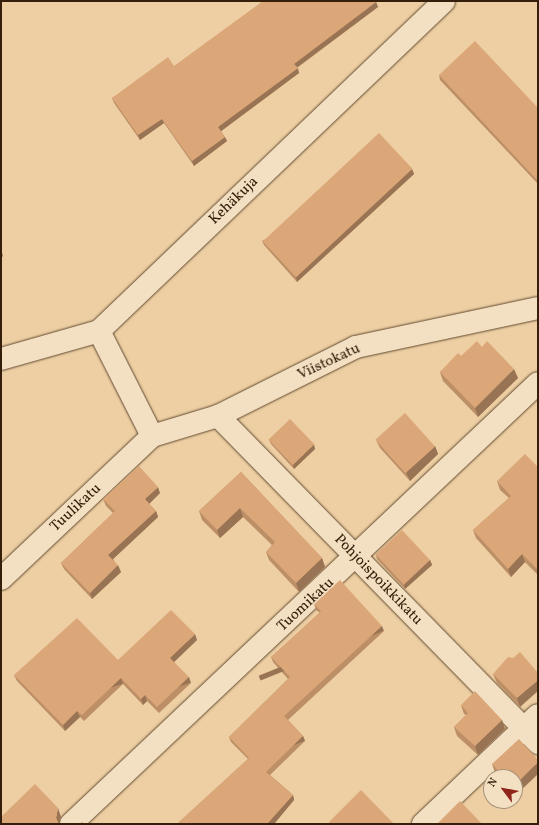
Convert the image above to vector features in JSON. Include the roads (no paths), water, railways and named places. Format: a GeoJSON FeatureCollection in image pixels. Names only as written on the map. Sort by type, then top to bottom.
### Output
{"type":"FeatureCollection","features":[{"type":"Feature","properties":{"kind":"street","name":"Kehäkuja"},"geometry":{"type":"LineString","coordinates":[[1,359],[99,331],[444,1]]}},
{"type":"Feature","properties":{"kind":"street","name":"Viistokatu"},"geometry":{"type":"LineString","coordinates":[[152,436],[218,416],[356,346],[538,308]]}},
{"type":"Feature","properties":{"kind":"street"},"geometry":{"type":"LineString","coordinates":[[99,331],[152,436]]}},
{"type":"Feature","properties":{"kind":"street","name":"Tuomikatu"},"geometry":{"type":"LineString","coordinates":[[71,824],[356,558],[538,383]]}},
{"type":"Feature","properties":{"kind":"street","name":"Pohjoispoikkikatu"},"geometry":{"type":"LineString","coordinates":[[218,416],[356,558],[533,729]]}},
{"type":"Feature","properties":{"kind":"street","name":"Tuulikatu"},"geometry":{"type":"LineString","coordinates":[[1,579],[152,436]]}},
{"type":"Feature","properties":{"kind":"street"},"geometry":{"type":"LineString","coordinates":[[423,824],[533,729]]}}]}
